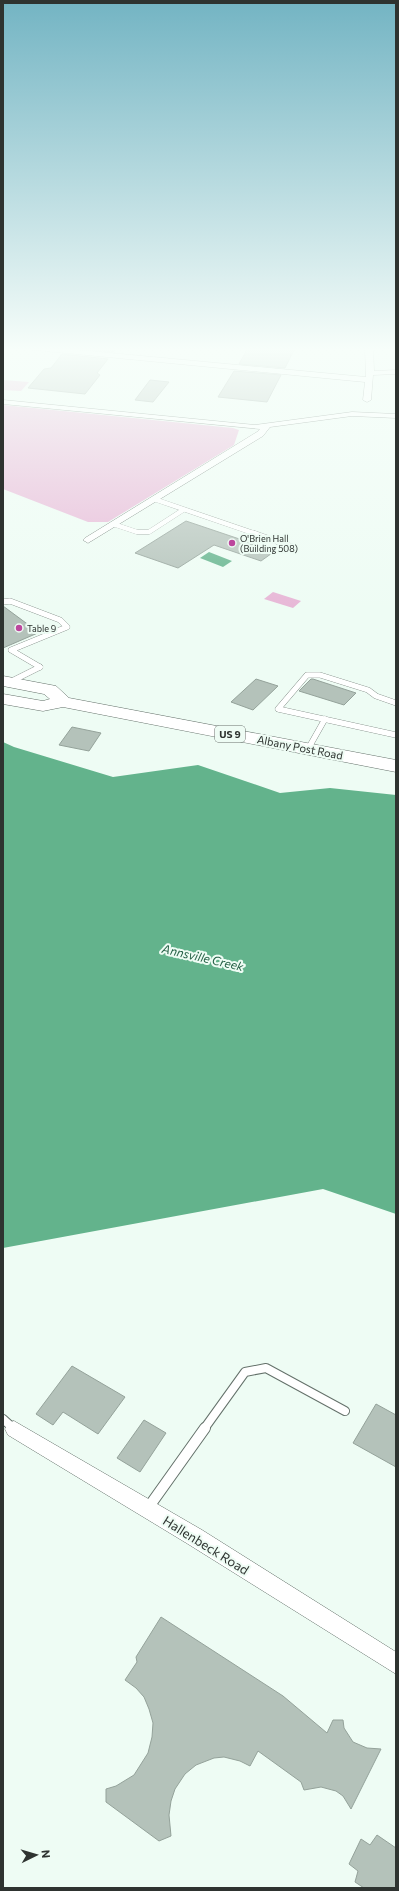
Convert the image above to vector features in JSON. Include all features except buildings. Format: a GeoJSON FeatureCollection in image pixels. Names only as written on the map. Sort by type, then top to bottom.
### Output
{"type":"FeatureCollection","features":[{"type":"Feature","properties":{"kind":"highway","name":"Albany Post Road"},"geometry":{"type":"LineString","coordinates":[[7,681],[50,690],[63,702]]}},
{"type":"Feature","properties":{"kind":"highway","name":"Albany Post Road"},"geometry":{"type":"LineString","coordinates":[[3,699],[43,706],[63,702],[396,766]]}},
{"type":"Feature","properties":{"kind":"street"},"geometry":{"type":"LineString","coordinates":[[242,436],[242,444]]}},
{"type":"Feature","properties":{"kind":"street"},"geometry":{"type":"LineString","coordinates":[[88,540],[256,436]]}},
{"type":"Feature","properties":{"kind":"street","name":"Hallenbeck Road"},"geometry":{"type":"LineString","coordinates":[[9,1424],[396,1664]]}},
{"type":"Feature","properties":{"kind":"lane"},"geometry":{"type":"LineString","coordinates":[[154,499],[292,547]]}},
{"type":"Feature","properties":{"kind":"lane"},"geometry":{"type":"LineString","coordinates":[[113,524],[137,532],[149,532],[183,510]]}},
{"type":"Feature","properties":{"kind":"lane"},"geometry":{"type":"LineString","coordinates":[[3,602],[10,602],[60,620],[66,627],[11,650],[40,667],[7,681]]}},
{"type":"Feature","properties":{"kind":"lane"},"geometry":{"type":"LineString","coordinates":[[396,703],[376,696],[368,690],[320,674],[307,675],[278,709],[396,735]]}},
{"type":"Feature","properties":{"kind":"lane"},"geometry":{"type":"LineString","coordinates":[[308,749],[325,719]]}},
{"type":"Feature","properties":{"kind":"lane"},"geometry":{"type":"LineString","coordinates":[[148,1509],[246,1372],[266,1368],[345,1412]]}},
{"type":"Feature","properties":{"kind":"shaded area"},"geometry":{"type":"Polygon","coordinates":[[[3,436],[237,436],[234,445],[108,522],[88,522],[3,489],[3,436]]]}},
{"type":"Feature","properties":{"kind":"shaded area"},"geometry":{"type":"Polygon","coordinates":[[[273,592],[301,601],[293,608],[264,599],[273,592]]]}},
{"type":"Feature","properties":{"kind":"water"},"geometry":{"type":"Polygon","coordinates":[[[209,552],[232,561],[223,567],[200,558],[209,552]]]}},
{"type":"Feature","properties":{"kind":"water","name":"Annsville Creek"},"geometry":{"type":"Polygon","coordinates":[[[3,742],[14,747],[113,777],[198,765],[280,793],[330,788],[396,795],[396,1214],[323,1189],[3,1248],[3,742]]]}},
{"type":"Feature","properties":{"kind":"place","name":"O'Brien Hall (Building 508)"},"geometry":{"type":"Point","coordinates":[232,543]}},
{"type":"Feature","properties":{"kind":"place","name":"Table 9"},"geometry":{"type":"Point","coordinates":[19,628]}}]}
